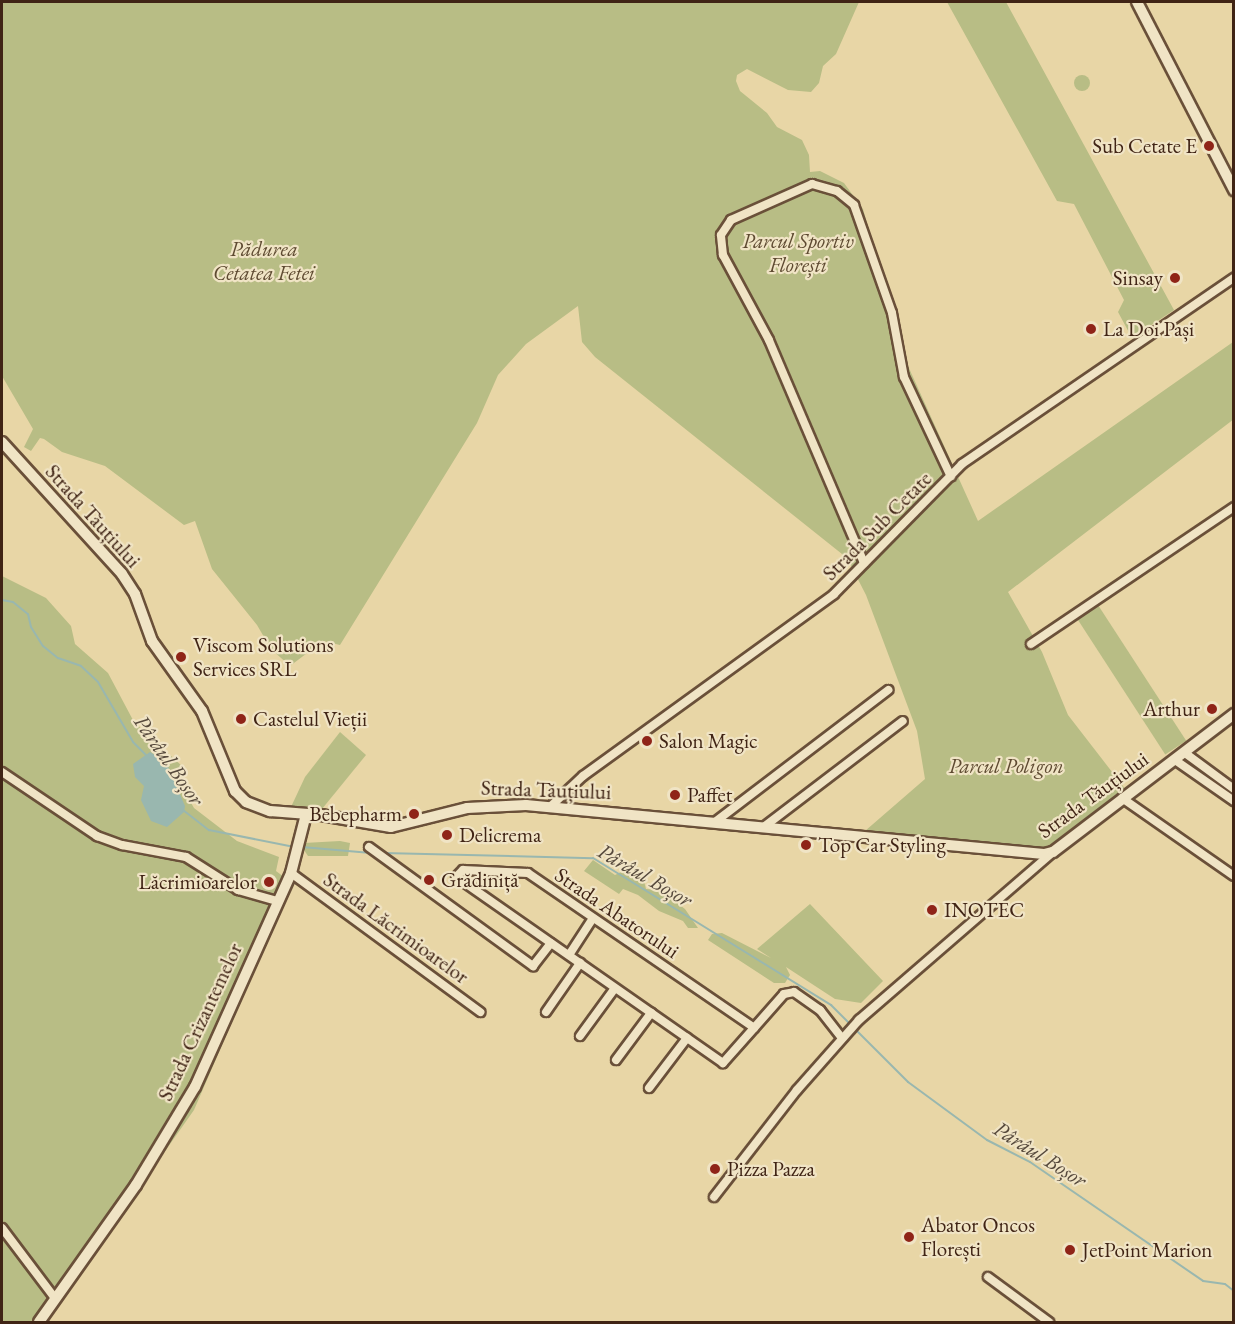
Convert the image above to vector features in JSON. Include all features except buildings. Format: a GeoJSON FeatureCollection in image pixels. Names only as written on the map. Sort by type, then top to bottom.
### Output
{"type":"FeatureCollection","features":[{"type":"Feature","properties":{"kind":"main road"},"geometry":{"type":"LineString","coordinates":[[1137,2],[1233,190]]}},
{"type":"Feature","properties":{"kind":"main road","name":"Strada Tăuțiului"},"geometry":{"type":"LineString","coordinates":[[2,442],[122,574],[135,594],[152,641],[202,711],[239,796],[261,809],[391,827],[482,806],[550,807],[765,826],[1034,855],[1053,852],[1233,714]]}},
{"type":"Feature","properties":{"kind":"main road","name":"Strada Crizantemelor"},"geometry":{"type":"LineString","coordinates":[[39,1323],[54,1297],[136,1185],[195,1087],[291,873],[307,817]]}},
{"type":"Feature","properties":{"kind":"street"},"geometry":{"type":"LineString","coordinates":[[864,563],[770,340],[723,255],[721,235],[731,220],[812,184],[829,187],[854,205],[892,313],[904,377],[951,477]]}},
{"type":"Feature","properties":{"kind":"street","name":"Strada Sub Cetate"},"geometry":{"type":"LineString","coordinates":[[550,807],[583,776],[834,594],[962,464],[1233,278]]}},
{"type":"Feature","properties":{"kind":"street"},"geometry":{"type":"LineString","coordinates":[[1031,644],[1233,507]]}},
{"type":"Feature","properties":{"kind":"street"},"geometry":{"type":"LineString","coordinates":[[715,822],[888,690]]}},
{"type":"Feature","properties":{"kind":"street"},"geometry":{"type":"LineString","coordinates":[[765,826],[903,721]]}},
{"type":"Feature","properties":{"kind":"street"},"geometry":{"type":"LineString","coordinates":[[1185,753],[1233,789]]}},
{"type":"Feature","properties":{"kind":"street"},"geometry":{"type":"LineString","coordinates":[[1174,760],[1233,801]]}},
{"type":"Feature","properties":{"kind":"street"},"geometry":{"type":"LineString","coordinates":[[2,772],[97,836],[122,845],[186,857],[238,890],[277,901]]}},
{"type":"Feature","properties":{"kind":"street"},"geometry":{"type":"LineString","coordinates":[[1122,798],[1233,876]]}},
{"type":"Feature","properties":{"kind":"street"},"geometry":{"type":"LineString","coordinates":[[369,847],[533,966],[551,943]]}},
{"type":"Feature","properties":{"kind":"street"},"geometry":{"type":"LineString","coordinates":[[714,1197],[859,1020],[1053,852]]}},
{"type":"Feature","properties":{"kind":"street","name":"Strada Abatorului"},"geometry":{"type":"LineString","coordinates":[[754,1028],[528,873],[463,870],[456,877],[723,1063],[754,1028],[784,994],[794,992],[820,1010],[845,1035]]}},
{"type":"Feature","properties":{"kind":"street","name":"Strada Lăcrimioarelor"},"geometry":{"type":"LineString","coordinates":[[291,873],[480,1012]]}},
{"type":"Feature","properties":{"kind":"street"},"geometry":{"type":"LineString","coordinates":[[568,955],[593,918]]}},
{"type":"Feature","properties":{"kind":"street"},"geometry":{"type":"LineString","coordinates":[[546,1012],[580,963]]}},
{"type":"Feature","properties":{"kind":"street"},"geometry":{"type":"LineString","coordinates":[[580,1036],[615,988]]}},
{"type":"Feature","properties":{"kind":"street"},"geometry":{"type":"LineString","coordinates":[[616,1060],[651,1013]]}},
{"type":"Feature","properties":{"kind":"street"},"geometry":{"type":"LineString","coordinates":[[649,1089],[687,1038]]}},
{"type":"Feature","properties":{"kind":"street"},"geometry":{"type":"LineString","coordinates":[[2,1228],[54,1297]]}},
{"type":"Feature","properties":{"kind":"street"},"geometry":{"type":"LineString","coordinates":[[988,1277],[1049,1323]]}},
{"type":"Feature","properties":{"kind":"green space","name":"Pădurea Cetatea Fetei"},"geometry":{"type":"Polygon","coordinates":[[[2,2],[859,2],[836,54],[823,66],[819,83],[811,92],[788,90],[747,69],[737,75],[736,81],[740,91],[767,113],[777,127],[802,140],[809,155],[810,172],[820,171],[844,183],[863,209],[908,366],[978,521],[1233,342],[1234,419],[1008,592],[1042,652],[1068,715],[1126,790],[1050,849],[865,831],[925,779],[917,731],[866,595],[847,558],[595,357],[582,342],[578,306],[526,344],[498,375],[477,423],[340,645],[323,641],[290,666],[271,649],[257,625],[212,569],[195,521],[184,525],[105,466],[62,452],[44,439],[40,438],[31,451],[24,447],[33,429],[2,376],[2,2]]]}},
{"type":"Feature","properties":{"kind":"green space"},"geometry":{"type":"Polygon","coordinates":[[[947,2],[1006,2],[1174,310],[1132,338],[1118,312],[1124,300],[1074,204],[1057,201],[947,2]]]}},
{"type":"Feature","properties":{"kind":"green space"},"geometry":{"type":"Polygon","coordinates":[[[1079,75],[1085,75],[1090,83],[1088,89],[1079,91],[1074,86],[1074,80],[1079,75]]]}},
{"type":"Feature","properties":{"kind":"green space"},"geometry":{"type":"Polygon","coordinates":[[[2,576],[46,598],[71,626],[75,644],[108,673],[134,722],[182,766],[183,789],[194,808],[237,841],[279,857],[276,871],[292,883],[194,1110],[45,1322],[2,1322],[2,576]]]}},
{"type":"Feature","properties":{"kind":"green space"},"geometry":{"type":"Polygon","coordinates":[[[1098,605],[1186,741],[1165,754],[1077,619],[1098,605]]]}},
{"type":"Feature","properties":{"kind":"green space"},"geometry":{"type":"Polygon","coordinates":[[[340,732],[366,755],[322,809],[291,807],[305,777],[340,732]]]}},
{"type":"Feature","properties":{"kind":"green space"},"geometry":{"type":"Polygon","coordinates":[[[340,841],[350,843],[348,856],[308,856],[304,850],[304,843],[340,841]]]}},
{"type":"Feature","properties":{"kind":"green space"},"geometry":{"type":"Polygon","coordinates":[[[593,860],[615,875],[635,865],[641,869],[646,889],[660,890],[685,909],[698,928],[688,928],[683,921],[659,911],[638,895],[623,889],[619,894],[584,871],[593,860]]]}},
{"type":"Feature","properties":{"kind":"green space"},"geometry":{"type":"Polygon","coordinates":[[[810,904],[883,981],[861,1003],[835,999],[786,967],[790,975],[785,983],[774,983],[708,940],[712,934],[722,933],[771,958],[757,949],[810,904]]]}},
{"type":"Feature","properties":{"kind":"water"},"geometry":{"type":"Polygon","coordinates":[[[150,752],[166,762],[185,806],[184,812],[167,827],[151,821],[141,800],[144,786],[135,777],[133,764],[150,752]]]}},
{"type":"Feature","properties":{"kind":"waterway","name":"Pârâul Boșor"},"geometry":{"type":"LineString","coordinates":[[2,600],[13,602],[28,614],[31,627],[43,646],[58,658],[81,666],[98,682],[133,742],[146,755]]}},
{"type":"Feature","properties":{"kind":"waterway","name":"Pârâul Boșor"},"geometry":{"type":"LineString","coordinates":[[183,810],[209,830],[294,847]]}},
{"type":"Feature","properties":{"kind":"waterway","name":"Pârâul Boșor"},"geometry":{"type":"LineString","coordinates":[[302,847],[371,853]]}},
{"type":"Feature","properties":{"kind":"waterway","name":"Pârâul Boșor"},"geometry":{"type":"LineString","coordinates":[[383,853],[593,858],[831,1005],[908,1082],[987,1140],[1030,1162],[1203,1281],[1225,1284],[1234,1291]]}},
{"type":"Feature","properties":{"kind":"place","name":"Sub Cetate E"},"geometry":{"type":"Point","coordinates":[1209,146]}},
{"type":"Feature","properties":{"kind":"place","name":"Sinsay"},"geometry":{"type":"Point","coordinates":[1175,278]}},
{"type":"Feature","properties":{"kind":"place","name":"La Doi Pași"},"geometry":{"type":"Point","coordinates":[1091,329]}},
{"type":"Feature","properties":{"kind":"place","name":"Viscom Solutions Services SRL"},"geometry":{"type":"Point","coordinates":[181,657]}},
{"type":"Feature","properties":{"kind":"place","name":"Arthur"},"geometry":{"type":"Point","coordinates":[1212,709]}},
{"type":"Feature","properties":{"kind":"place","name":"Castelul Vieții"},"geometry":{"type":"Point","coordinates":[241,719]}},
{"type":"Feature","properties":{"kind":"place","name":"Salon Magic"},"geometry":{"type":"Point","coordinates":[647,741]}},
{"type":"Feature","properties":{"kind":"place","name":"Paffet"},"geometry":{"type":"Point","coordinates":[675,795]}},
{"type":"Feature","properties":{"kind":"place","name":"Bebepharm"},"geometry":{"type":"Point","coordinates":[414,814]}},
{"type":"Feature","properties":{"kind":"place","name":"Delicrema"},"geometry":{"type":"Point","coordinates":[447,835]}},
{"type":"Feature","properties":{"kind":"place","name":"Top Car Styling"},"geometry":{"type":"Point","coordinates":[806,845]}},
{"type":"Feature","properties":{"kind":"place","name":"Grădiniță"},"geometry":{"type":"Point","coordinates":[429,880]}},
{"type":"Feature","properties":{"kind":"place","name":"Lăcrimioarelor"},"geometry":{"type":"Point","coordinates":[269,882]}},
{"type":"Feature","properties":{"kind":"place","name":"INOTEC"},"geometry":{"type":"Point","coordinates":[932,910]}},
{"type":"Feature","properties":{"kind":"place","name":"Pizza Pazza"},"geometry":{"type":"Point","coordinates":[715,1169]}},
{"type":"Feature","properties":{"kind":"place","name":"Abator Oncos Florești"},"geometry":{"type":"Point","coordinates":[909,1237]}},
{"type":"Feature","properties":{"kind":"place","name":"JetPoint Marion"},"geometry":{"type":"Point","coordinates":[1070,1250]}},
{"type":"Feature","properties":{"kind":"park label","name":"Parcul Sportiv Florești"},"geometry":{"type":"Point","coordinates":[798,253]}},
{"type":"Feature","properties":{"kind":"park label","name":"Parcul Poligon"},"geometry":{"type":"Point","coordinates":[1006,766]}}]}
